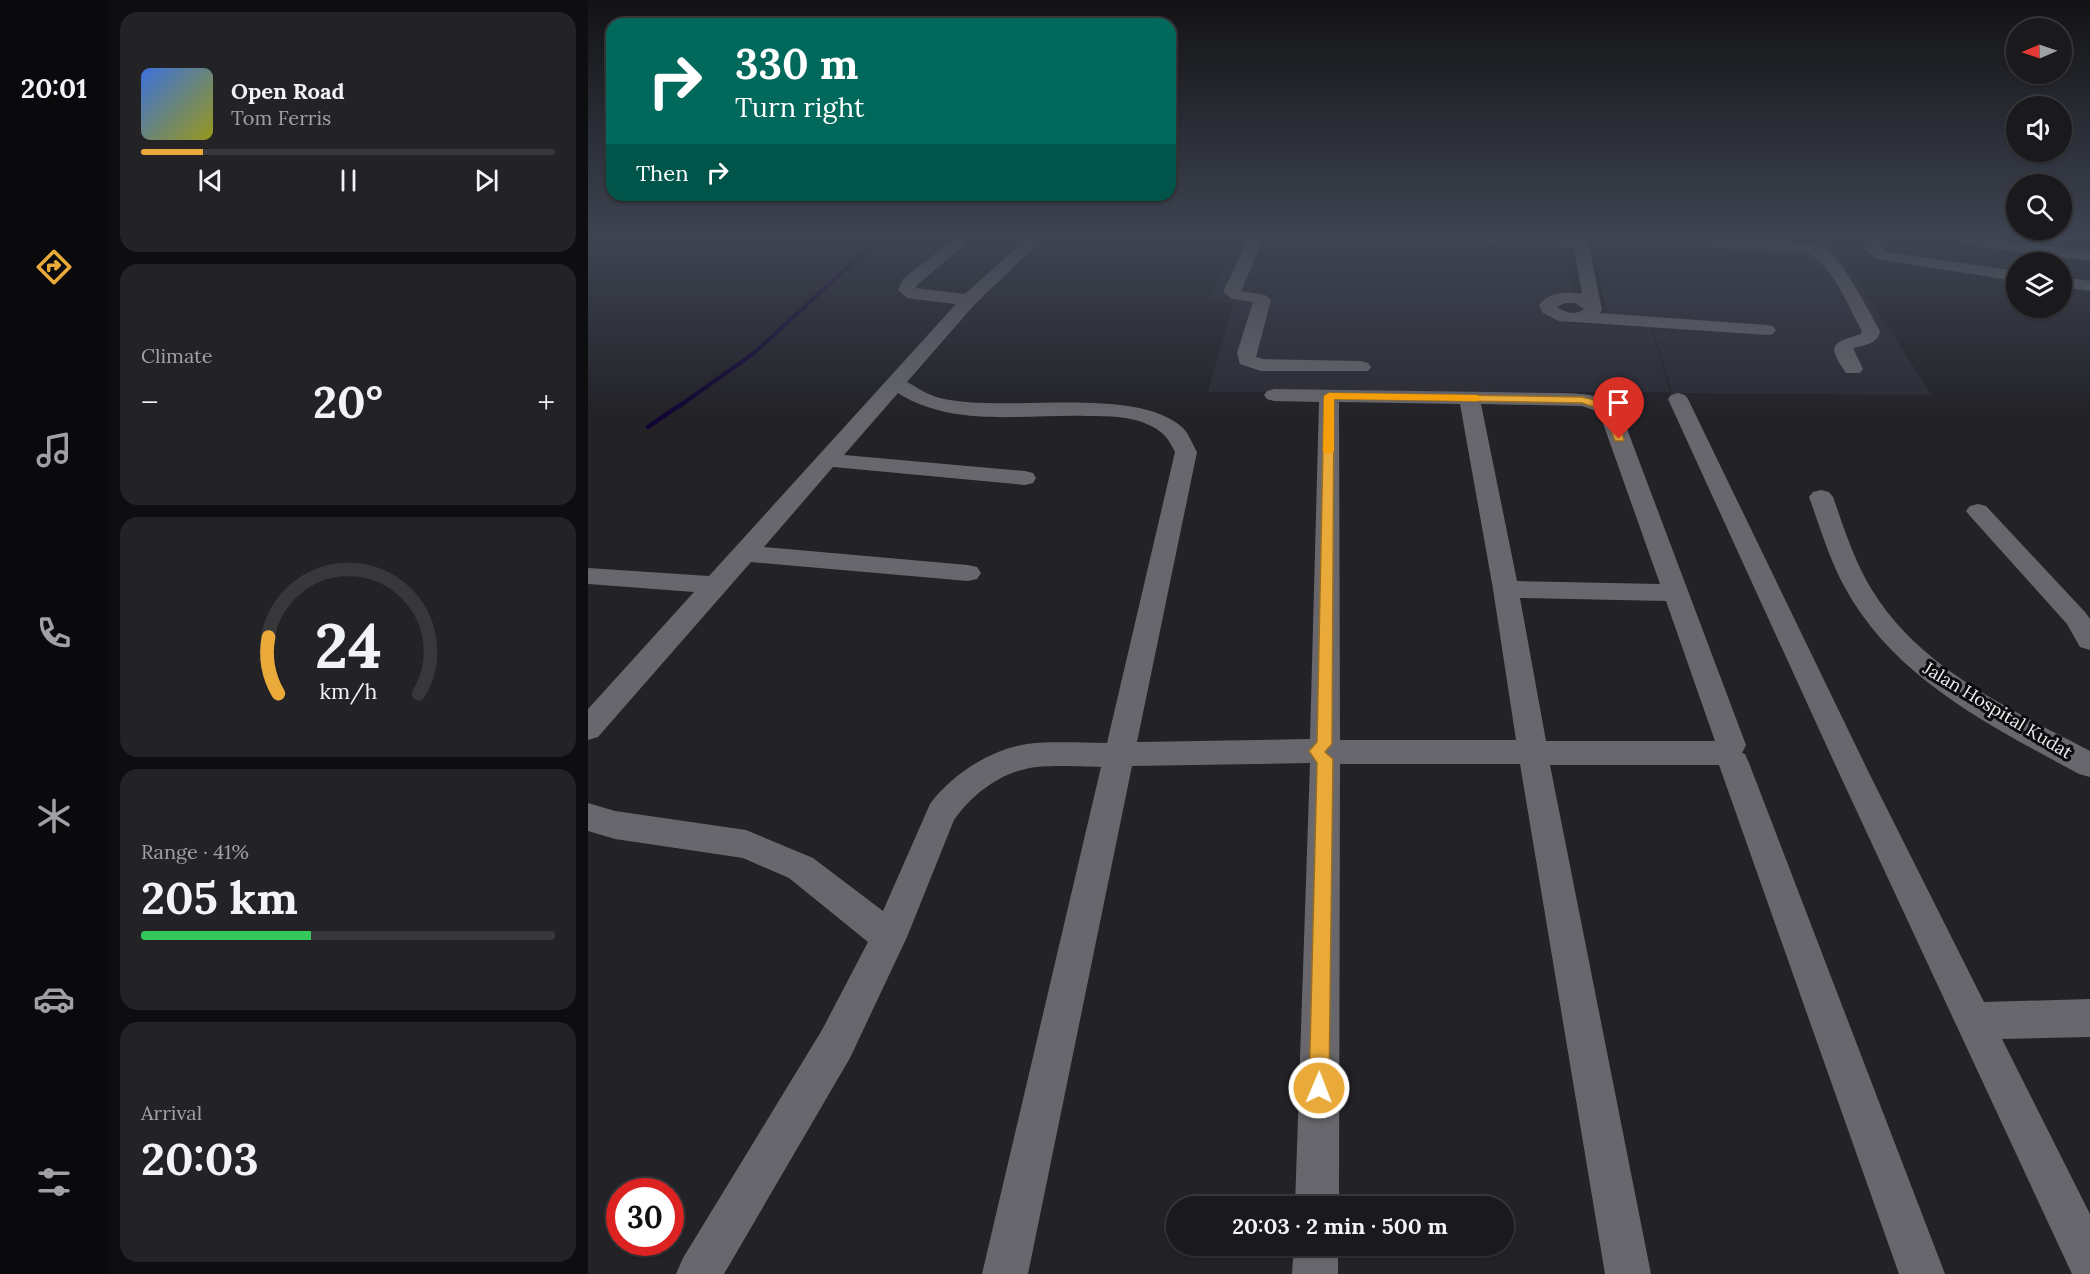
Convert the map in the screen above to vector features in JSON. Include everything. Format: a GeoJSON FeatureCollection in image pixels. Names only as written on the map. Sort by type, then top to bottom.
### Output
{"type":"FeatureCollection","features":[{"type":"Feature","properties":{"kind":"street"},"geometry":{"type":"LineString","coordinates":[[964,299],[969,300]]}},
{"type":"Feature","properties":{"kind":"street"},"geometry":{"type":"LineString","coordinates":[[1261,299],[1246,353],[1247,360],[1261,365],[1361,367]]}},
{"type":"Feature","properties":{"kind":"street"},"geometry":{"type":"LineString","coordinates":[[1559,299],[1548,305],[1552,312],[1564,317],[1590,313],[1614,321],[1767,330]]}},
{"type":"Feature","properties":{"kind":"street"},"geometry":{"type":"LineString","coordinates":[[1587,299],[1590,313]]}},
{"type":"Feature","properties":{"kind":"street"},"geometry":{"type":"LineString","coordinates":[[1852,299],[1871,332],[1870,337],[1844,345],[1844,351],[1853,369]]}},
{"type":"Feature","properties":{"kind":"street"},"geometry":{"type":"LineString","coordinates":[[588,729],[969,300]]}},
{"type":"Feature","properties":{"kind":"street"},"geometry":{"type":"LineString","coordinates":[[895,383],[924,399],[986,409],[1070,408],[1137,415],[1166,424],[1181,436],[1186,452],[1005,1274]]}},
{"type":"Feature","properties":{"kind":"street"},"geometry":{"type":"LineString","coordinates":[[1274,395],[1582,400],[1599,403],[1608,409],[1676,593],[1729,754],[1922,1274]]}},
{"type":"Feature","properties":{"kind":"street"},"geometry":{"type":"LineString","coordinates":[[1317,1196],[1329,396]]}},
{"type":"Feature","properties":{"kind":"street"},"geometry":{"type":"LineString","coordinates":[[1468,398],[1506,590],[1533,753],[1628,1274]]}},
{"type":"Feature","properties":{"kind":"street"},"geometry":{"type":"LineString","coordinates":[[1678,399],[1849,763],[1974,1021],[2085,1240]]}},
{"type":"Feature","properties":{"kind":"street"},"geometry":{"type":"LineString","coordinates":[[829,460],[1025,478]]}},
{"type":"Feature","properties":{"kind":"street","name":"Jalan Hospital Kudat"},"geometry":{"type":"LineString","coordinates":[[1821,497],[1864,598],[1920,664],[2015,725],[2090,765]]}},
{"type":"Feature","properties":{"kind":"street"},"geometry":{"type":"LineString","coordinates":[[1978,511],[2076,618],[2090,639]]}},
{"type":"Feature","properties":{"kind":"street"},"geometry":{"type":"LineString","coordinates":[[743,553],[968,573]]}},
{"type":"Feature","properties":{"kind":"street"},"geometry":{"type":"LineString","coordinates":[[588,576],[714,585]]}},
{"type":"Feature","properties":{"kind":"street"},"geometry":{"type":"LineString","coordinates":[[1506,590],[1676,593]]}},
{"type":"Feature","properties":{"kind":"street"},"geometry":{"type":"LineString","coordinates":[[699,1274],[836,1044],[889,937],[941,813],[952,798],[987,770],[1026,756],[1325,751],[1729,754]]}},
{"type":"Feature","properties":{"kind":"street"},"geometry":{"type":"LineString","coordinates":[[588,817],[615,825],[746,844],[801,868],[889,937]]}},
{"type":"Feature","properties":{"kind":"street"},"geometry":{"type":"LineString","coordinates":[[1974,1021],[2090,1018]]}},
{"type":"Feature","properties":{"kind":"street"},"geometry":{"type":"LineString","coordinates":[[1315,1274],[1316,1256]]}},
{"type":"Feature","properties":{"kind":"shaded area"},"geometry":{"type":"Polygon","coordinates":[[[1550,299],[1544,302],[1548,315],[1569,323],[1651,327],[1670,392],[1208,392],[1233,303],[1207,300],[1550,299]]]}},
{"type":"Feature","properties":{"kind":"shaded area"},"geometry":{"type":"Polygon","coordinates":[[[1604,299],[1870,299],[1932,395],[1672,393],[1651,322],[1606,314],[1604,299]]]}},
{"type":"Feature","properties":{"kind":"waterway"},"geometry":{"type":"LineString","coordinates":[[678,407],[754,353],[813,299]]}},
{"type":"Feature","properties":{"kind":"waterway"},"geometry":{"type":"LineString","coordinates":[[648,427],[680,405]]}},
{"type":"Feature","properties":{"kind":"slow traffic"},"geometry":{"type":"LineString","coordinates":[[1328,451],[1329,396],[1477,398]]}},
{"type":"Feature","properties":{"kind":"route"},"geometry":{"type":"LineString","coordinates":[[1319,1088],[1325,759],[1320,758],[1317,751],[1318,747],[1325,744],[1329,396],[1582,400],[1599,403],[1608,409],[1619,439]]}}]}
